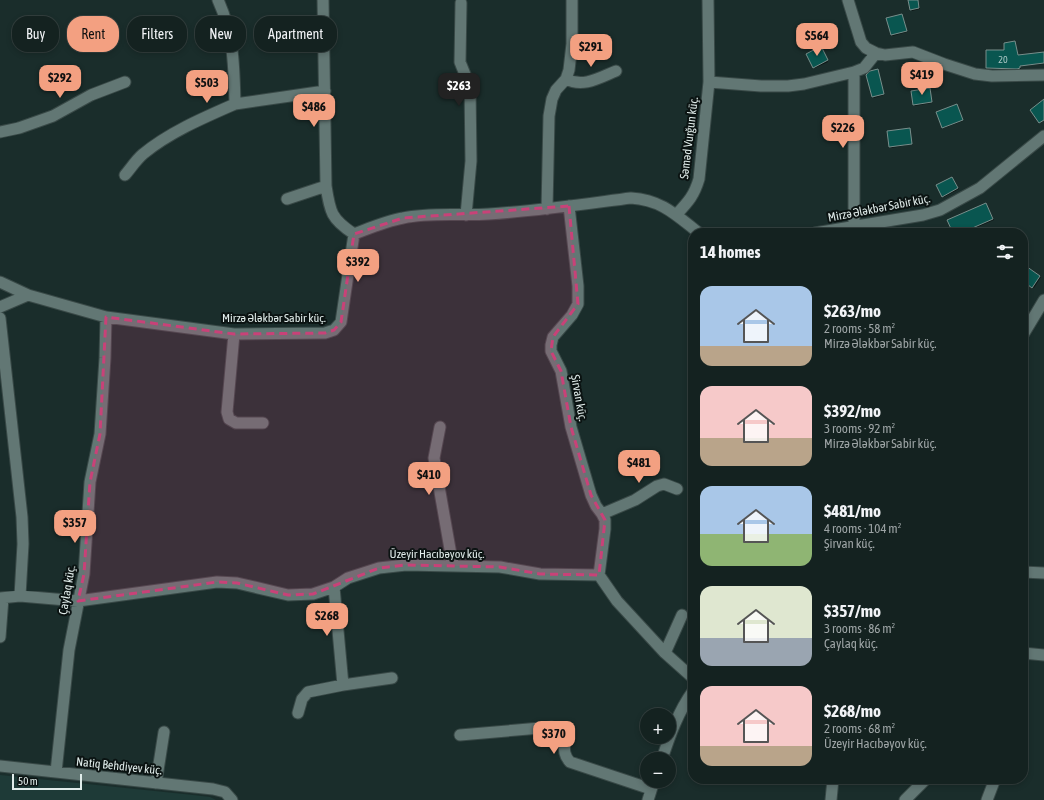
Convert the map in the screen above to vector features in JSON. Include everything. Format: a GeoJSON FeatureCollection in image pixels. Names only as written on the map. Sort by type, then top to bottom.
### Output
{"type":"FeatureCollection","features":[{"type":"Feature","properties":{"kind":"street"},"geometry":{"type":"LineString","coordinates":[[218,0],[230,34],[233,54],[235,104]]}},
{"type":"Feature","properties":{"kind":"street"},"geometry":{"type":"LineString","coordinates":[[324,0],[326,186],[329,206],[334,219],[354,234],[383,223],[404,218],[430,215],[488,214],[547,209],[631,198],[645,199],[655,202],[676,215],[693,228]]}},
{"type":"Feature","properties":{"kind":"street"},"geometry":{"type":"LineString","coordinates":[[547,209],[550,110],[552,99],[556,90],[566,79],[570,70],[572,44],[572,0]]}},
{"type":"Feature","properties":{"kind":"street","name":"Səməd Vurğun küç."},"geometry":{"type":"LineString","coordinates":[[676,215],[690,200],[695,192],[699,179],[709,82],[708,0]]}},
{"type":"Feature","properties":{"kind":"street"},"geometry":{"type":"LineString","coordinates":[[848,0],[861,42],[866,48],[876,53],[885,54],[913,52],[975,74],[992,76],[1044,75]]}},
{"type":"Feature","properties":{"kind":"street"},"geometry":{"type":"LineString","coordinates":[[461,3],[460,62],[470,87],[472,161],[466,215]]}},
{"type":"Feature","properties":{"kind":"street","name":"Səməd Vurğun küç."},"geometry":{"type":"LineString","coordinates":[[709,82],[761,86],[788,86],[804,84],[854,72],[864,68],[876,53]]}},
{"type":"Feature","properties":{"kind":"street"},"geometry":{"type":"LineString","coordinates":[[566,79],[573,83],[583,84],[616,71]]}},
{"type":"Feature","properties":{"kind":"street"},"geometry":{"type":"LineString","coordinates":[[854,72],[854,226]]}},
{"type":"Feature","properties":{"kind":"street"},"geometry":{"type":"LineString","coordinates":[[0,132],[19,128],[53,116],[91,95],[125,82]]}},
{"type":"Feature","properties":{"kind":"street"},"geometry":{"type":"LineString","coordinates":[[125,175],[142,155],[165,139],[200,120],[235,104],[325,91]]}},
{"type":"Feature","properties":{"kind":"street","name":"Mirzə Ələkbər Sabir küç."},"geometry":{"type":"LineString","coordinates":[[846,228],[922,215],[940,210],[980,188],[1044,136]]}},
{"type":"Feature","properties":{"kind":"street"},"geometry":{"type":"LineString","coordinates":[[287,199],[326,186]]}},
{"type":"Feature","properties":{"kind":"street","name":"Şirvan küç."},"geometry":{"type":"LineString","coordinates":[[569,206],[578,286],[578,304],[572,315],[553,337],[551,351],[561,371],[571,427],[591,495],[605,520],[599,575]]}},
{"type":"Feature","properties":{"kind":"street","name":"Mirzə Ələkbər Sabir küç."},"geometry":{"type":"LineString","coordinates":[[0,282],[28,295],[106,317],[234,334],[326,333],[334,330],[341,322],[354,234]]}},
{"type":"Feature","properties":{"kind":"street"},"geometry":{"type":"LineString","coordinates":[[0,307],[28,295]]}},
{"type":"Feature","properties":{"kind":"street"},"geometry":{"type":"LineString","coordinates":[[1028,327],[1044,300]]}},
{"type":"Feature","properties":{"kind":"street","name":"Çaylaq küç."},"geometry":{"type":"LineString","coordinates":[[56,772],[69,650],[84,574],[90,482],[100,434],[106,317]]}},
{"type":"Feature","properties":{"kind":"street"},"geometry":{"type":"LineString","coordinates":[[0,318],[22,517],[23,544],[20,596]]}},
{"type":"Feature","properties":{"kind":"street"},"geometry":{"type":"LineString","coordinates":[[234,334],[227,412],[229,420],[236,423],[263,423]]}},
{"type":"Feature","properties":{"kind":"street"},"geometry":{"type":"LineString","coordinates":[[440,427],[434,458],[452,566]]}},
{"type":"Feature","properties":{"kind":"street"},"geometry":{"type":"LineString","coordinates":[[602,514],[635,500],[657,486],[664,484],[677,489]]}},
{"type":"Feature","properties":{"kind":"street","name":"Üzeyir Hacıbəyov küç."},"geometry":{"type":"LineString","coordinates":[[2,598],[20,596],[78,601],[217,582],[237,583],[288,595],[313,594],[334,587],[348,578],[379,568],[406,565],[500,567],[540,574],[599,575]]}},
{"type":"Feature","properties":{"kind":"street"},"geometry":{"type":"LineString","coordinates":[[1028,572],[1044,573]]}},
{"type":"Feature","properties":{"kind":"street"},"geometry":{"type":"LineString","coordinates":[[599,575],[617,601],[665,654],[688,674]]}},
{"type":"Feature","properties":{"kind":"street"},"geometry":{"type":"LineString","coordinates":[[334,587],[343,685]]}},
{"type":"Feature","properties":{"kind":"street"},"geometry":{"type":"LineString","coordinates":[[0,637],[2,598]]}},
{"type":"Feature","properties":{"kind":"street"},"geometry":{"type":"LineString","coordinates":[[665,654],[682,615]]}},
{"type":"Feature","properties":{"kind":"street"},"geometry":{"type":"LineString","coordinates":[[1028,653],[1044,655]]}},
{"type":"Feature","properties":{"kind":"street"},"geometry":{"type":"LineString","coordinates":[[298,713],[302,699],[308,692],[392,678]]}},
{"type":"Feature","properties":{"kind":"street"},"geometry":{"type":"LineString","coordinates":[[664,752],[674,722],[688,698]]}},
{"type":"Feature","properties":{"kind":"street"},"geometry":{"type":"LineString","coordinates":[[460,735],[552,727],[562,729],[565,735],[565,757],[570,762],[640,782]]}},
{"type":"Feature","properties":{"kind":"street"},"geometry":{"type":"LineString","coordinates":[[156,783],[164,732]]}},
{"type":"Feature","properties":{"kind":"street","name":"Natiq Behdiyev küç."},"geometry":{"type":"LineString","coordinates":[[0,766],[213,789],[225,792],[232,800]]}},
{"type":"Feature","properties":{"kind":"street"},"geometry":{"type":"LineString","coordinates":[[830,784],[831,800]]}},
{"type":"Feature","properties":{"kind":"street"},"geometry":{"type":"LineString","coordinates":[[904,800],[921,784]]}},
{"type":"Feature","properties":{"kind":"street"},"geometry":{"type":"LineString","coordinates":[[987,800],[993,784]]}},
{"type":"Feature","properties":{"kind":"street"},"geometry":{"type":"LineString","coordinates":[[648,800],[651,788]]}},
{"type":"Feature","properties":{"kind":"highlighted area"},"geometry":{"type":"Polygon","coordinates":[[[569,206],[578,304],[553,337],[551,351],[561,371],[571,427],[591,495],[605,520],[599,575],[540,574],[500,567],[406,565],[379,568],[313,594],[288,595],[237,583],[217,582],[78,601],[84,574],[90,482],[100,434],[106,317],[234,334],[325,333],[334,330],[341,322],[354,234],[403,218],[569,206]]]}},
{"type":"Feature","properties":{"kind":"shaded area"},"geometry":{"type":"Polygon","coordinates":[[[0,775],[193,795],[210,797],[216,800],[0,800],[0,775]]]}},
{"type":"Feature","properties":{"kind":"building"},"geometry":{"type":"Polygon","coordinates":[[[908,0],[918,0],[919,8],[910,10],[908,0]]]}},
{"type":"Feature","properties":{"kind":"building"},"geometry":{"type":"Polygon","coordinates":[[[902,14],[907,31],[891,35],[886,18],[902,14]]]}},
{"type":"Feature","properties":{"kind":"building"},"geometry":{"type":"Polygon","coordinates":[[[1015,41],[1018,55],[1044,52],[1044,63],[1020,66],[1020,68],[1017,69],[986,68],[986,50],[1004,50],[1004,43],[1015,41]]]}},
{"type":"Feature","properties":{"kind":"building"},"geometry":{"type":"Polygon","coordinates":[[[821,46],[828,60],[813,68],[806,54],[821,46]]]}},
{"type":"Feature","properties":{"kind":"building"},"geometry":{"type":"Polygon","coordinates":[[[878,69],[884,94],[872,97],[866,75],[870,71],[878,69]]]}},
{"type":"Feature","properties":{"kind":"building"},"geometry":{"type":"Polygon","coordinates":[[[930,88],[932,102],[913,105],[911,91],[930,88]]]}},
{"type":"Feature","properties":{"kind":"building"},"geometry":{"type":"Polygon","coordinates":[[[1044,99],[1044,120],[1039,123],[1030,110],[1044,99]]]}},
{"type":"Feature","properties":{"kind":"building"},"geometry":{"type":"Polygon","coordinates":[[[957,104],[963,120],[942,128],[936,112],[957,104]]]}},
{"type":"Feature","properties":{"kind":"building"},"geometry":{"type":"Polygon","coordinates":[[[910,128],[912,144],[889,147],[887,131],[910,128]]]}},
{"type":"Feature","properties":{"kind":"building"},"geometry":{"type":"Polygon","coordinates":[[[952,177],[958,188],[942,197],[936,185],[952,177]]]}},
{"type":"Feature","properties":{"kind":"building"},"geometry":{"type":"Polygon","coordinates":[[[986,203],[993,219],[972,228],[951,228],[947,220],[986,203]]]}},
{"type":"Feature","properties":{"kind":"building"},"geometry":{"type":"Polygon","coordinates":[[[1028,268],[1040,276],[1032,288],[1028,285],[1028,268]]]}}]}
